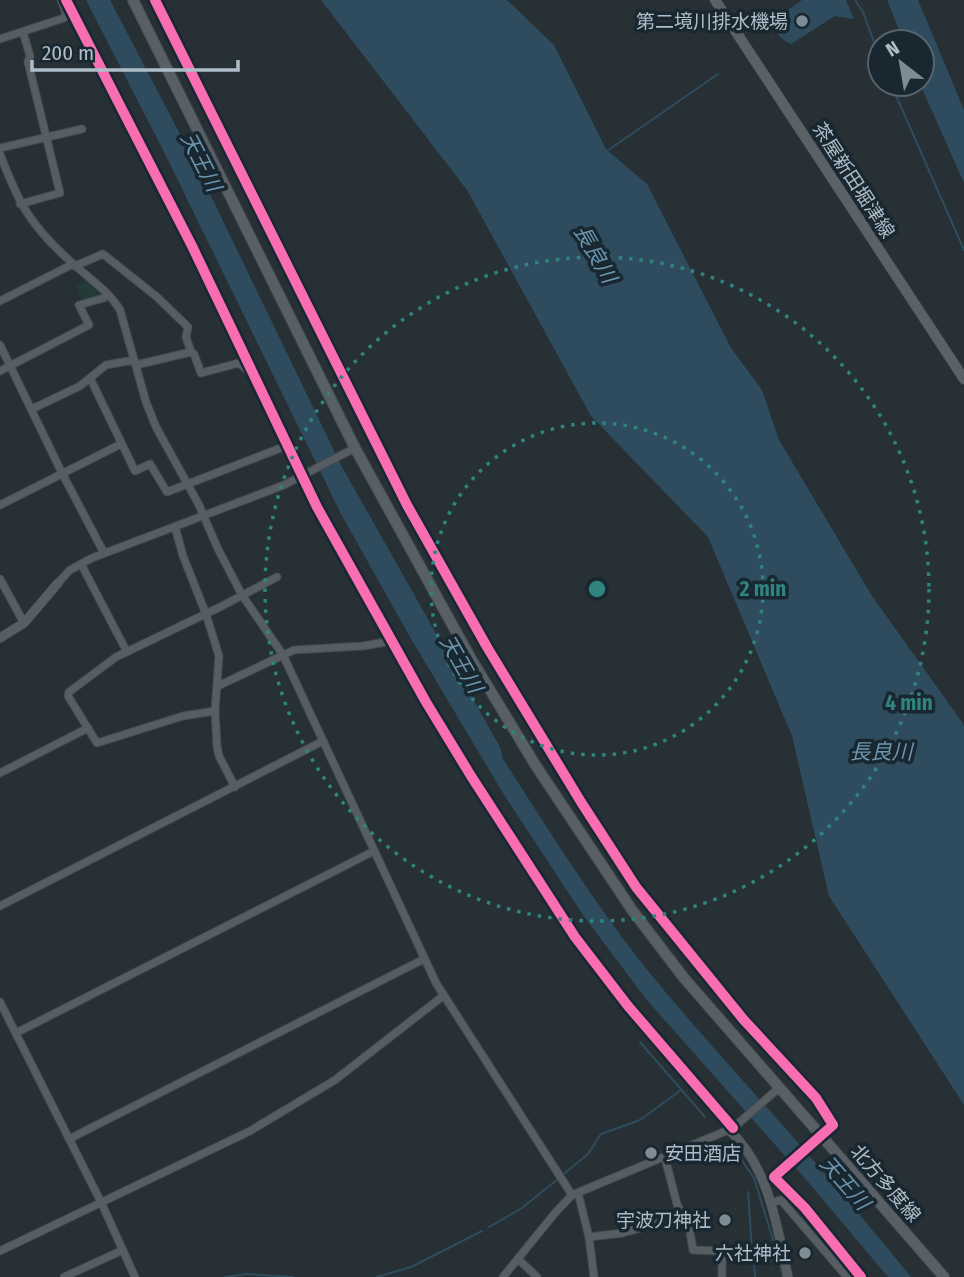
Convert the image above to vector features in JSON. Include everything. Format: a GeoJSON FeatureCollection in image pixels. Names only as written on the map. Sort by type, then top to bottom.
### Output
{"type":"FeatureCollection","features":[{"type":"Feature","properties":{"kind":"main road","name":"北方多度線"},"geometry":{"type":"LineString","coordinates":[[133,0],[351,450],[536,766],[632,910],[684,978],[944,1277]]}},
{"type":"Feature","properties":{"kind":"main road","name":"茶屋新田堀津線"},"geometry":{"type":"LineString","coordinates":[[715,0],[964,379]]}},
{"type":"Feature","properties":{"kind":"street"},"geometry":{"type":"LineString","coordinates":[[0,38],[64,18],[64,0]]}},
{"type":"Feature","properties":{"kind":"street"},"geometry":{"type":"LineString","coordinates":[[64,0],[255,375],[286,446],[305,476],[392,641],[471,776],[575,937],[628,1006],[733,1127],[758,1167],[770,1202],[788,1277]]}},
{"type":"Feature","properties":{"kind":"street"},"geometry":{"type":"LineString","coordinates":[[20,204],[60,193],[23,32]]}},
{"type":"Feature","properties":{"kind":"street"},"geometry":{"type":"LineString","coordinates":[[0,148],[82,129]]}},
{"type":"Feature","properties":{"kind":"street"},"geometry":{"type":"LineString","coordinates":[[0,154],[20,204],[40,232],[107,294],[120,310],[146,402],[156,427],[242,595],[283,655],[443,996],[575,1194],[589,1237],[594,1277]]}},
{"type":"Feature","properties":{"kind":"street"},"geometry":{"type":"LineString","coordinates":[[0,302],[74,265],[103,254],[157,297],[188,327],[186,337],[201,373],[239,363],[255,375]]}},
{"type":"Feature","properties":{"kind":"street"},"geometry":{"type":"LineString","coordinates":[[0,371],[89,325],[79,305],[104,298],[107,294]]}},
{"type":"Feature","properties":{"kind":"street"},"geometry":{"type":"LineString","coordinates":[[0,345],[104,553]]}},
{"type":"Feature","properties":{"kind":"street"},"geometry":{"type":"LineString","coordinates":[[32,410],[91,380],[106,365],[191,352]]}},
{"type":"Feature","properties":{"kind":"street"},"geometry":{"type":"LineString","coordinates":[[91,380],[135,471],[150,464],[167,492],[286,446]]}},
{"type":"Feature","properties":{"kind":"street"},"geometry":{"type":"LineString","coordinates":[[0,505],[121,444]]}},
{"type":"Feature","properties":{"kind":"street"},"geometry":{"type":"LineString","coordinates":[[0,638],[24,622],[70,570],[81,564],[305,476],[351,450]]}},
{"type":"Feature","properties":{"kind":"street"},"geometry":{"type":"LineString","coordinates":[[176,527],[183,555],[219,656],[215,711],[219,756],[234,787]]}},
{"type":"Feature","properties":{"kind":"street"},"geometry":{"type":"LineString","coordinates":[[81,564],[127,652]]}},
{"type":"Feature","properties":{"kind":"street"},"geometry":{"type":"LineString","coordinates":[[215,711],[184,716],[97,743],[68,696],[69,692],[116,657],[277,577]]}},
{"type":"Feature","properties":{"kind":"street"},"geometry":{"type":"LineString","coordinates":[[0,579],[24,622]]}},
{"type":"Feature","properties":{"kind":"street"},"geometry":{"type":"LineString","coordinates":[[218,686],[293,650],[363,646],[392,641]]}},
{"type":"Feature","properties":{"kind":"street"},"geometry":{"type":"LineString","coordinates":[[0,773],[88,728]]}},
{"type":"Feature","properties":{"kind":"street"},"geometry":{"type":"LineString","coordinates":[[0,906],[323,741]]}},
{"type":"Feature","properties":{"kind":"street"},"geometry":{"type":"LineString","coordinates":[[16,1032],[374,851]]}},
{"type":"Feature","properties":{"kind":"street"},"geometry":{"type":"LineString","coordinates":[[69,1139],[424,959]]}},
{"type":"Feature","properties":{"kind":"street"},"geometry":{"type":"LineString","coordinates":[[0,1251],[250,1131],[335,1080],[443,996]]}},
{"type":"Feature","properties":{"kind":"street"},"geometry":{"type":"LineString","coordinates":[[0,1002],[101,1202],[135,1277]]}},
{"type":"Feature","properties":{"kind":"street"},"geometry":{"type":"LineString","coordinates":[[503,1277],[555,1213],[575,1194],[733,1127],[780,1087]]}},
{"type":"Feature","properties":{"kind":"street"},"geometry":{"type":"LineString","coordinates":[[665,1158],[677,1204],[690,1232],[693,1250],[783,1257]]}},
{"type":"Feature","properties":{"kind":"street"},"geometry":{"type":"LineString","coordinates":[[770,1202],[781,1200],[847,1277]]}},
{"type":"Feature","properties":{"kind":"street"},"geometry":{"type":"LineString","coordinates":[[589,1237],[623,1233],[682,1216]]}},
{"type":"Feature","properties":{"kind":"street"},"geometry":{"type":"LineString","coordinates":[[64,1277],[123,1250]]}},
{"type":"Feature","properties":{"kind":"street"},"geometry":{"type":"LineString","coordinates":[[722,1251],[722,1277]]}},
{"type":"Feature","properties":{"kind":"street"},"geometry":{"type":"LineString","coordinates":[[518,1259],[537,1277]]}},
{"type":"Feature","properties":{"kind":"green space"},"geometry":{"type":"Polygon","coordinates":[[[86,280],[102,295],[83,301],[76,286],[86,280]]]}},
{"type":"Feature","properties":{"kind":"water","name":"天王川"},"geometry":{"type":"Polygon","coordinates":[[[86,0],[110,0],[194,161],[341,465],[500,747],[503,759],[537,812],[588,890],[644,966],[911,1277],[888,1277],[809,1183],[646,999],[583,915],[503,793],[341,514],[166,156],[86,0]]]}},
{"type":"Feature","properties":{"kind":"water","name":"長良川"},"geometry":{"type":"Polygon","coordinates":[[[321,0],[507,0],[554,45],[606,149],[647,184],[731,348],[762,390],[779,440],[872,596],[962,722],[964,1105],[829,896],[792,736],[708,537],[591,416],[467,190],[321,0]]]}},
{"type":"Feature","properties":{"kind":"water"},"geometry":{"type":"Polygon","coordinates":[[[802,0],[846,0],[854,19],[835,16],[791,44],[778,35],[774,20],[802,0]]]}},
{"type":"Feature","properties":{"kind":"water"},"geometry":{"type":"Polygon","coordinates":[[[887,0],[918,0],[930,28],[898,28],[887,0]]]}},
{"type":"Feature","properties":{"kind":"water"},"geometry":{"type":"Polygon","coordinates":[[[936,43],[964,110],[964,183],[926,98],[936,98],[936,43]]]}},
{"type":"Feature","properties":{"kind":"waterway"},"geometry":{"type":"LineString","coordinates":[[855,0],[869,28]]}},
{"type":"Feature","properties":{"kind":"waterway"},"geometry":{"type":"LineString","coordinates":[[607,151],[718,74]]}},
{"type":"Feature","properties":{"kind":"waterway"},"geometry":{"type":"LineString","coordinates":[[897,98],[964,250]]}},
{"type":"Feature","properties":{"kind":"waterway"},"geometry":{"type":"LineString","coordinates":[[640,1042],[705,1117]]}},
{"type":"Feature","properties":{"kind":"waterway"},"geometry":{"type":"LineString","coordinates":[[565,1173],[588,1154],[601,1134],[640,1120],[681,1090]]}},
{"type":"Feature","properties":{"kind":"waterway"},"geometry":{"type":"LineString","coordinates":[[735,1146],[754,1178],[776,1249]]}},
{"type":"Feature","properties":{"kind":"waterway"},"geometry":{"type":"LineString","coordinates":[[489,1227],[522,1208],[558,1179]]}},
{"type":"Feature","properties":{"kind":"waterway"},"geometry":{"type":"LineString","coordinates":[[748,1192],[752,1251]]}},
{"type":"Feature","properties":{"kind":"waterway"},"geometry":{"type":"LineString","coordinates":[[377,1277],[411,1267],[482,1231]]}},
{"type":"Feature","properties":{"kind":"waterway"},"geometry":{"type":"LineString","coordinates":[[750,1258],[754,1261],[755,1277]]}},
{"type":"Feature","properties":{"kind":"waterway"},"geometry":{"type":"LineString","coordinates":[[780,1264],[783,1277]]}},
{"type":"Feature","properties":{"kind":"waterway"},"geometry":{"type":"LineString","coordinates":[[225,1277],[247,1274],[293,1277]]}},
{"type":"Feature","properties":{"kind":"cycle path"},"geometry":{"type":"LineString","coordinates":[[66,0],[192,246],[317,507],[426,702],[575,937],[628,1006],[733,1128]]}},
{"type":"Feature","properties":{"kind":"cycle path"},"geometry":{"type":"LineString","coordinates":[[155,0],[407,505],[487,647],[636,887],[743,1019],[816,1098],[833,1125],[774,1177],[805,1208],[861,1277]]}},
{"type":"Feature","properties":{"kind":"place","name":"第二境川排水機場"},"geometry":{"type":"Point","coordinates":[802,21]}},
{"type":"Feature","properties":{"kind":"place","name":"安田酒店"},"geometry":{"type":"Point","coordinates":[651,1153]}},
{"type":"Feature","properties":{"kind":"place","name":"宇波刀神社"},"geometry":{"type":"Point","coordinates":[725,1220]}},
{"type":"Feature","properties":{"kind":"place","name":"六社神社"},"geometry":{"type":"Point","coordinates":[805,1253]}}]}
